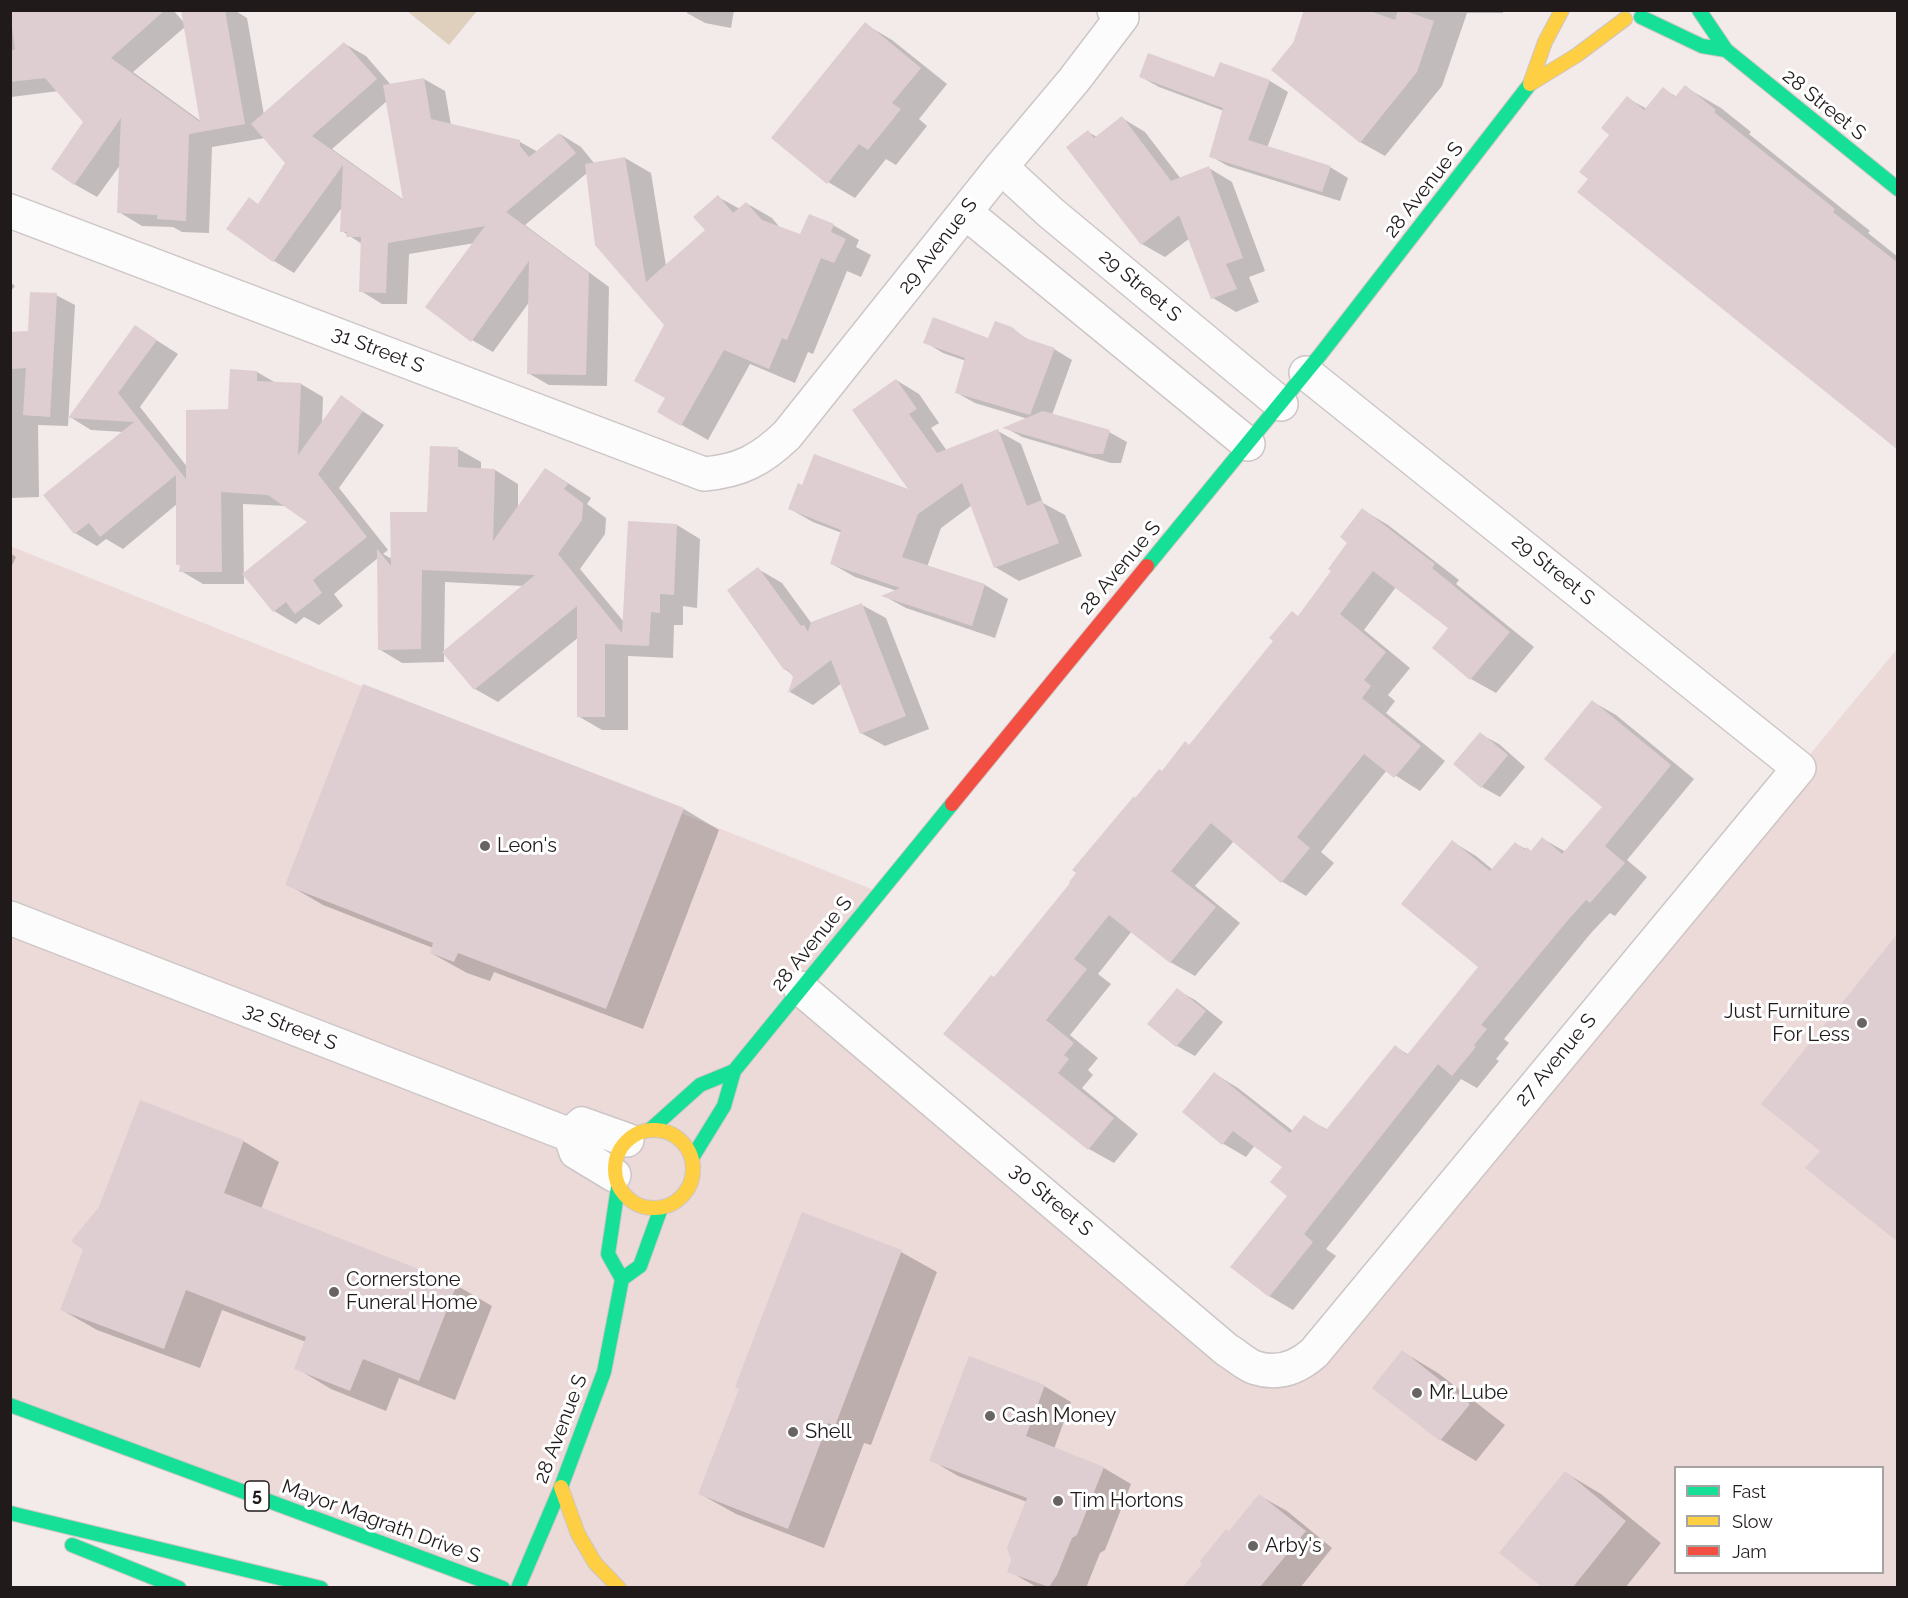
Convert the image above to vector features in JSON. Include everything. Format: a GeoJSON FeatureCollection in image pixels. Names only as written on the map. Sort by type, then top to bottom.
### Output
{"type":"FeatureCollection","features":[{"type":"Feature","properties":{"kind":"street"},"geometry":{"type":"LineString","coordinates":[[1530,84],[1547,38],[1562,10]]}},
{"type":"Feature","properties":{"kind":"street"},"geometry":{"type":"LineString","coordinates":[[1699,10],[1726,50]]}},
{"type":"Feature","properties":{"kind":"street","name":"29 Avenue S"},"geometry":{"type":"LineString","coordinates":[[746,465],[771,450],[786,435],[1000,167],[1074,80],[1118,14]]}},
{"type":"Feature","properties":{"kind":"street"},"geometry":{"type":"LineString","coordinates":[[1609,17],[1625,19],[1645,14],[1702,46],[1726,50]]}},
{"type":"Feature","properties":{"kind":"street"},"geometry":{"type":"LineString","coordinates":[[1530,84],[1571,59],[1625,19]]}},
{"type":"Feature","properties":{"kind":"street","name":"28 Street S"},"geometry":{"type":"LineString","coordinates":[[1726,50],[1898,189]]}},
{"type":"Feature","properties":{"kind":"street","name":"28 Avenue S"},"geometry":{"type":"LineString","coordinates":[[661,1208],[673,1204],[684,1196],[691,1184],[692,1158],[724,1106],[734,1071],[1281,404],[1530,84]]}},
{"type":"Feature","properties":{"kind":"street","name":"29 Street S"},"geometry":{"type":"LineString","coordinates":[[1000,167],[1051,213],[1281,404]]}},
{"type":"Feature","properties":{"kind":"street","name":"31 Street S"},"geometry":{"type":"LineString","coordinates":[[10,211],[704,474],[726,472],[746,465]]}},
{"type":"Feature","properties":{"kind":"street"},"geometry":{"type":"LineString","coordinates":[[965,212],[1248,444]]}},
{"type":"Feature","properties":{"kind":"street","name":"29 Street S"},"geometry":{"type":"LineString","coordinates":[[1306,373],[1799,768]]}},
{"type":"Feature","properties":{"kind":"street","name":"27 Avenue S"},"geometry":{"type":"LineString","coordinates":[[1314,1353],[1799,768]]}},
{"type":"Feature","properties":{"kind":"street","name":"32 Street S"},"geometry":{"type":"LineString","coordinates":[[10,918],[570,1135]]}},
{"type":"Feature","properties":{"kind":"street","name":"30 Street S"},"geometry":{"type":"LineString","coordinates":[[800,988],[1227,1350],[1255,1368],[1284,1371],[1302,1364],[1314,1353]]}},
{"type":"Feature","properties":{"kind":"street","name":"28 Avenue S"},"geometry":{"type":"LineString","coordinates":[[518,1587],[561,1486],[604,1372],[622,1279],[608,1254],[616,1181],[615,1162],[619,1150],[700,1085],[734,1071]]}},
{"type":"Feature","properties":{"kind":"street"},"geometry":{"type":"LineString","coordinates":[[622,1279],[640,1266],[661,1208],[648,1208],[626,1197],[616,1181],[576,1152],[570,1135],[582,1124],[639,1135],[665,1131],[677,1137],[687,1146],[692,1158]]}},
{"type":"Feature","properties":{"kind":"street","name":"Mayor Magrath Drive S"},"geometry":{"type":"LineString","coordinates":[[10,1405],[503,1587]]}},
{"type":"Feature","properties":{"kind":"street"},"geometry":{"type":"LineString","coordinates":[[561,1486],[578,1534],[595,1563],[619,1587]]}},
{"type":"Feature","properties":{"kind":"street"},"geometry":{"type":"LineString","coordinates":[[10,1513],[321,1587]]}},
{"type":"Feature","properties":{"kind":"street"},"geometry":{"type":"LineString","coordinates":[[10,1522],[165,1584],[179,1587]]}},
{"type":"Feature","properties":{"kind":"shaded area"},"geometry":{"type":"Polygon","coordinates":[[[407,11],[477,11],[449,45],[407,11]]]}},
{"type":"Feature","properties":{"kind":"shaded area"},"geometry":{"type":"Polygon","coordinates":[[[10,546],[879,892],[800,988],[1227,1350],[1284,1370],[1557,1060],[1897,649],[1897,1587],[503,1587],[11,1402],[10,546]]]}},
{"type":"Feature","properties":{"kind":"building"},"geometry":{"type":"Polygon","coordinates":[[[10,10],[165,10],[111,58],[200,122],[181,10],[225,10],[245,124],[189,134],[186,221],[157,219],[157,215],[117,213],[121,118],[74,185],[51,169],[83,122],[45,78],[10,82],[10,50],[15,50],[10,10]]]}},
{"type":"Feature","properties":{"kind":"building"},"geometry":{"type":"Polygon","coordinates":[[[1304,10],[1367,10],[1395,20],[1398,10],[1402,10],[1434,21],[1417,72],[1360,143],[1271,70],[1293,43],[1304,10]]]}},
{"type":"Feature","properties":{"kind":"building"},"geometry":{"type":"Polygon","coordinates":[[[865,22],[921,68],[892,103],[901,109],[868,150],[859,144],[827,184],[771,138],[865,22]]]}},
{"type":"Feature","properties":{"kind":"building"},"geometry":{"type":"Polygon","coordinates":[[[344,42],[377,79],[312,136],[403,200],[383,85],[424,78],[431,119],[520,140],[520,146],[529,157],[559,133],[576,153],[506,212],[589,273],[586,375],[527,374],[529,261],[471,342],[425,307],[485,226],[388,243],[386,293],[359,292],[361,237],[346,237],[347,232],[340,232],[343,165],[273,262],[226,229],[249,197],[258,204],[285,163],[251,124],[344,42]]]}},
{"type":"Feature","properties":{"kind":"building"},"geometry":{"type":"Polygon","coordinates":[[[1148,53],[1214,77],[1220,62],[1270,80],[1248,140],[1331,166],[1322,192],[1209,157],[1223,108],[1139,77],[1148,53]]]}},
{"type":"Feature","properties":{"kind":"building"},"geometry":{"type":"Polygon","coordinates":[[[1685,85],[1716,110],[1714,112],[1835,209],[1833,212],[1898,263],[1898,450],[1577,192],[1588,179],[1579,172],[1609,135],[1601,128],[1627,96],[1644,110],[1663,87],[1675,97],[1685,85]]]}},
{"type":"Feature","properties":{"kind":"building"},"geometry":{"type":"Polygon","coordinates":[[[1122,116],[1171,181],[1209,166],[1243,258],[1226,264],[1237,289],[1211,299],[1179,215],[1141,245],[1066,147],[1088,130],[1094,138],[1122,116]]]}},
{"type":"Feature","properties":{"kind":"building"},"geometry":{"type":"Polygon","coordinates":[[[625,157],[646,282],[705,230],[693,217],[718,195],[733,213],[746,202],[762,220],[800,234],[809,214],[834,224],[831,232],[846,239],[834,263],[821,258],[787,340],[782,338],[769,369],[724,350],[681,426],[657,412],[665,398],[634,381],[664,325],[595,245],[585,164],[625,157]]]}},
{"type":"Feature","properties":{"kind":"building"},"geometry":{"type":"Polygon","coordinates":[[[30,292],[57,293],[50,417],[23,415],[26,368],[10,369],[10,332],[28,331],[30,292]]]}},
{"type":"Feature","properties":{"kind":"building"},"geometry":{"type":"Polygon","coordinates":[[[933,317],[988,338],[995,321],[1012,327],[1025,338],[1055,348],[1030,415],[955,393],[965,358],[923,343],[933,317]]]}},
{"type":"Feature","properties":{"kind":"building"},"geometry":{"type":"Polygon","coordinates":[[[135,325],[157,340],[118,393],[186,479],[186,410],[228,409],[230,369],[257,371],[257,381],[301,383],[298,455],[341,395],[363,411],[318,474],[367,537],[313,580],[322,593],[295,614],[286,602],[273,612],[242,574],[307,522],[268,495],[221,492],[222,572],[179,572],[180,565],[176,565],[176,475],[100,537],[89,523],[74,534],[43,495],[134,422],[68,418],[135,325]]]}},
{"type":"Feature","properties":{"kind":"building"},"geometry":{"type":"Polygon","coordinates":[[[896,379],[917,409],[909,414],[937,453],[998,429],[1027,506],[1042,500],[1059,543],[994,568],[962,483],[918,514],[902,557],[985,584],[972,626],[881,596],[900,588],[830,564],[841,530],[788,509],[798,483],[802,485],[814,454],[908,489],[852,410],[896,379]]]}},
{"type":"Feature","properties":{"kind":"building"},"geometry":{"type":"Polygon","coordinates":[[[1043,411],[1110,430],[1103,454],[1091,454],[1002,428],[1043,411]]]}},
{"type":"Feature","properties":{"kind":"building"},"geometry":{"type":"Polygon","coordinates":[[[430,446],[458,447],[458,467],[495,469],[493,541],[545,468],[568,484],[564,489],[583,503],[582,520],[558,554],[622,633],[628,521],[677,524],[674,595],[660,594],[660,613],[651,612],[649,646],[605,644],[605,717],[577,717],[577,606],[474,690],[442,652],[535,575],[422,570],[421,649],[378,650],[377,549],[391,566],[390,512],[427,512],[430,446]]]}},
{"type":"Feature","properties":{"kind":"building"},"geometry":{"type":"Polygon","coordinates":[[[1362,508],[1435,564],[1432,568],[1510,632],[1470,680],[1432,648],[1448,628],[1373,571],[1340,614],[1386,652],[1364,680],[1371,686],[1362,698],[1421,746],[1394,778],[1364,754],[1297,837],[1310,848],[1281,883],[1211,823],[1171,871],[1216,907],[1170,963],[1109,915],[1074,959],[1087,969],[1046,1020],[1074,1043],[1064,1055],[1069,1059],[1058,1073],[1114,1118],[1088,1150],[943,1034],[991,975],[994,977],[1070,883],[1076,873],[1072,870],[1134,796],[1135,798],[1159,769],[1162,771],[1185,741],[1189,745],[1273,641],[1269,638],[1292,611],[1298,616],[1331,571],[1328,569],[1347,543],[1340,537],[1362,508]]]}},
{"type":"Feature","properties":{"kind":"building"},"geometry":{"type":"Polygon","coordinates":[[[758,567],[801,626],[804,625],[808,632],[811,622],[862,603],[906,716],[860,734],[831,660],[788,693],[793,677],[787,669],[784,670],[727,590],[758,567]]]}},
{"type":"Feature","properties":{"kind":"building","name":"Leon's"},"geometry":{"type":"Polygon","coordinates":[[[363,684],[684,808],[606,1009],[458,953],[454,962],[430,953],[433,943],[285,885],[363,684]]]}},
{"type":"Feature","properties":{"kind":"building"},"geometry":{"type":"Polygon","coordinates":[[[1592,700],[1671,765],[1605,846],[1625,863],[1590,903],[1586,900],[1568,920],[1481,1025],[1487,1029],[1474,1045],[1476,1047],[1452,1076],[1438,1064],[1304,1234],[1313,1242],[1269,1297],[1230,1267],[1287,1196],[1270,1182],[1282,1167],[1233,1131],[1222,1145],[1182,1112],[1214,1072],[1290,1133],[1304,1115],[1326,1130],[1395,1045],[1407,1055],[1478,967],[1401,904],[1452,840],[1490,871],[1515,842],[1525,850],[1527,847],[1531,851],[1542,837],[1562,854],[1602,807],[1544,759],[1592,700]]]}},
{"type":"Feature","properties":{"kind":"building"},"geometry":{"type":"Polygon","coordinates":[[[1480,732],[1508,755],[1481,788],[1453,764],[1480,732]]]}},
{"type":"Feature","properties":{"kind":"building","name":"Just Furniture For Less"},"geometry":{"type":"Polygon","coordinates":[[[1898,933],[1898,1242],[1805,1168],[1820,1151],[1761,1104],[1898,933]]]}},
{"type":"Feature","properties":{"kind":"building"},"geometry":{"type":"Polygon","coordinates":[[[1177,988],[1206,1011],[1176,1047],[1147,1024],[1177,988]]]}},
{"type":"Feature","properties":{"kind":"building"},"geometry":{"type":"Polygon","coordinates":[[[140,1100],[244,1140],[224,1193],[457,1284],[419,1381],[363,1359],[350,1391],[294,1369],[306,1337],[186,1290],[164,1349],[60,1310],[83,1250],[71,1241],[99,1207],[140,1100]]]}},
{"type":"Feature","properties":{"kind":"building"},"geometry":{"type":"Polygon","coordinates":[[[802,1212],[902,1250],[835,1426],[828,1423],[788,1529],[698,1494],[739,1389],[735,1387],[802,1212]]]}},
{"type":"Feature","properties":{"kind":"building","name":"Mr. Lube"},"geometry":{"type":"Polygon","coordinates":[[[1402,1350],[1470,1404],[1440,1441],[1372,1388],[1402,1350]]]}},
{"type":"Feature","properties":{"kind":"building"},"geometry":{"type":"Polygon","coordinates":[[[969,1356],[1045,1385],[1026,1436],[1104,1467],[1077,1535],[1072,1538],[1057,1575],[1049,1587],[1007,1572],[1011,1560],[1007,1548],[1027,1498],[929,1461],[969,1356]]]}},
{"type":"Feature","properties":{"kind":"building"},"geometry":{"type":"Polygon","coordinates":[[[1565,1471],[1626,1521],[1573,1587],[1542,1587],[1499,1553],[1565,1471]]]}},
{"type":"Feature","properties":{"kind":"building","name":"Arby's"},"geometry":{"type":"Polygon","coordinates":[[[1259,1494],[1306,1531],[1260,1587],[1183,1587],[1202,1564],[1200,1561],[1226,1529],[1229,1531],[1259,1494]]]}},
{"type":"Feature","properties":{"kind":"traffic: fast"},"geometry":{"type":"LineString","coordinates":[[1699,10],[1726,50],[1898,189]]}},
{"type":"Feature","properties":{"kind":"traffic: fast"},"geometry":{"type":"LineString","coordinates":[[1641,17],[1702,46],[1726,50]]}},
{"type":"Feature","properties":{"kind":"traffic: fast"},"geometry":{"type":"LineString","coordinates":[[1147,566],[1320,355],[1530,84]]}},
{"type":"Feature","properties":{"kind":"traffic: fast"},"geometry":{"type":"LineString","coordinates":[[692,1158],[724,1106],[734,1071],[952,804]]}},
{"type":"Feature","properties":{"kind":"traffic: fast"},"geometry":{"type":"LineString","coordinates":[[651,1129],[700,1085],[734,1071]]}},
{"type":"Feature","properties":{"kind":"traffic: fast"},"geometry":{"type":"LineString","coordinates":[[518,1588],[561,1487],[604,1372],[622,1279],[608,1254],[618,1187]]}},
{"type":"Feature","properties":{"kind":"traffic: fast"},"geometry":{"type":"LineString","coordinates":[[622,1279],[640,1266],[661,1208]]}},
{"type":"Feature","properties":{"kind":"traffic: fast"},"geometry":{"type":"LineString","coordinates":[[10,1405],[503,1588]]}},
{"type":"Feature","properties":{"kind":"traffic: fast"},"geometry":{"type":"LineString","coordinates":[[10,1513],[321,1588]]}},
{"type":"Feature","properties":{"kind":"traffic: fast"},"geometry":{"type":"LineString","coordinates":[[72,1545],[179,1588]]}},
{"type":"Feature","properties":{"kind":"traffic: slow"},"geometry":{"type":"LineString","coordinates":[[1530,84],[1545,42],[1562,10]]}},
{"type":"Feature","properties":{"kind":"traffic: slow"},"geometry":{"type":"LineString","coordinates":[[1530,84],[1577,55],[1625,19]]}},
{"type":"Feature","properties":{"kind":"traffic: slow"},"geometry":{"type":"LineString","coordinates":[[646,1130],[662,1130],[676,1136],[687,1147],[693,1161],[693,1169],[693,1177],[687,1191],[676,1202],[662,1208],[646,1208],[632,1202],[621,1191],[615,1177],[615,1161],[621,1147],[632,1136],[646,1130]]}},
{"type":"Feature","properties":{"kind":"traffic: slow"},"geometry":{"type":"LineString","coordinates":[[561,1487],[578,1534],[595,1563],[619,1588]]}},
{"type":"Feature","properties":{"kind":"traffic: jam"},"geometry":{"type":"LineString","coordinates":[[952,804],[1147,566]]}},
{"type":"Feature","properties":{"kind":"place","name":"Leon's"},"geometry":{"type":"Point","coordinates":[485,846]}},
{"type":"Feature","properties":{"kind":"place","name":"Just Furniture For Less"},"geometry":{"type":"Point","coordinates":[1862,1023]}},
{"type":"Feature","properties":{"kind":"place","name":"Cornerstone Funeral Home"},"geometry":{"type":"Point","coordinates":[334,1292]}},
{"type":"Feature","properties":{"kind":"place","name":"Mr. Lube"},"geometry":{"type":"Point","coordinates":[1417,1393]}},
{"type":"Feature","properties":{"kind":"place","name":"Cash Money"},"geometry":{"type":"Point","coordinates":[990,1416]}},
{"type":"Feature","properties":{"kind":"place","name":"Shell"},"geometry":{"type":"Point","coordinates":[793,1432]}},
{"type":"Feature","properties":{"kind":"place","name":"Tim Hortons"},"geometry":{"type":"Point","coordinates":[1058,1501]}},
{"type":"Feature","properties":{"kind":"place","name":"Arby's"},"geometry":{"type":"Point","coordinates":[1253,1546]}}]}
